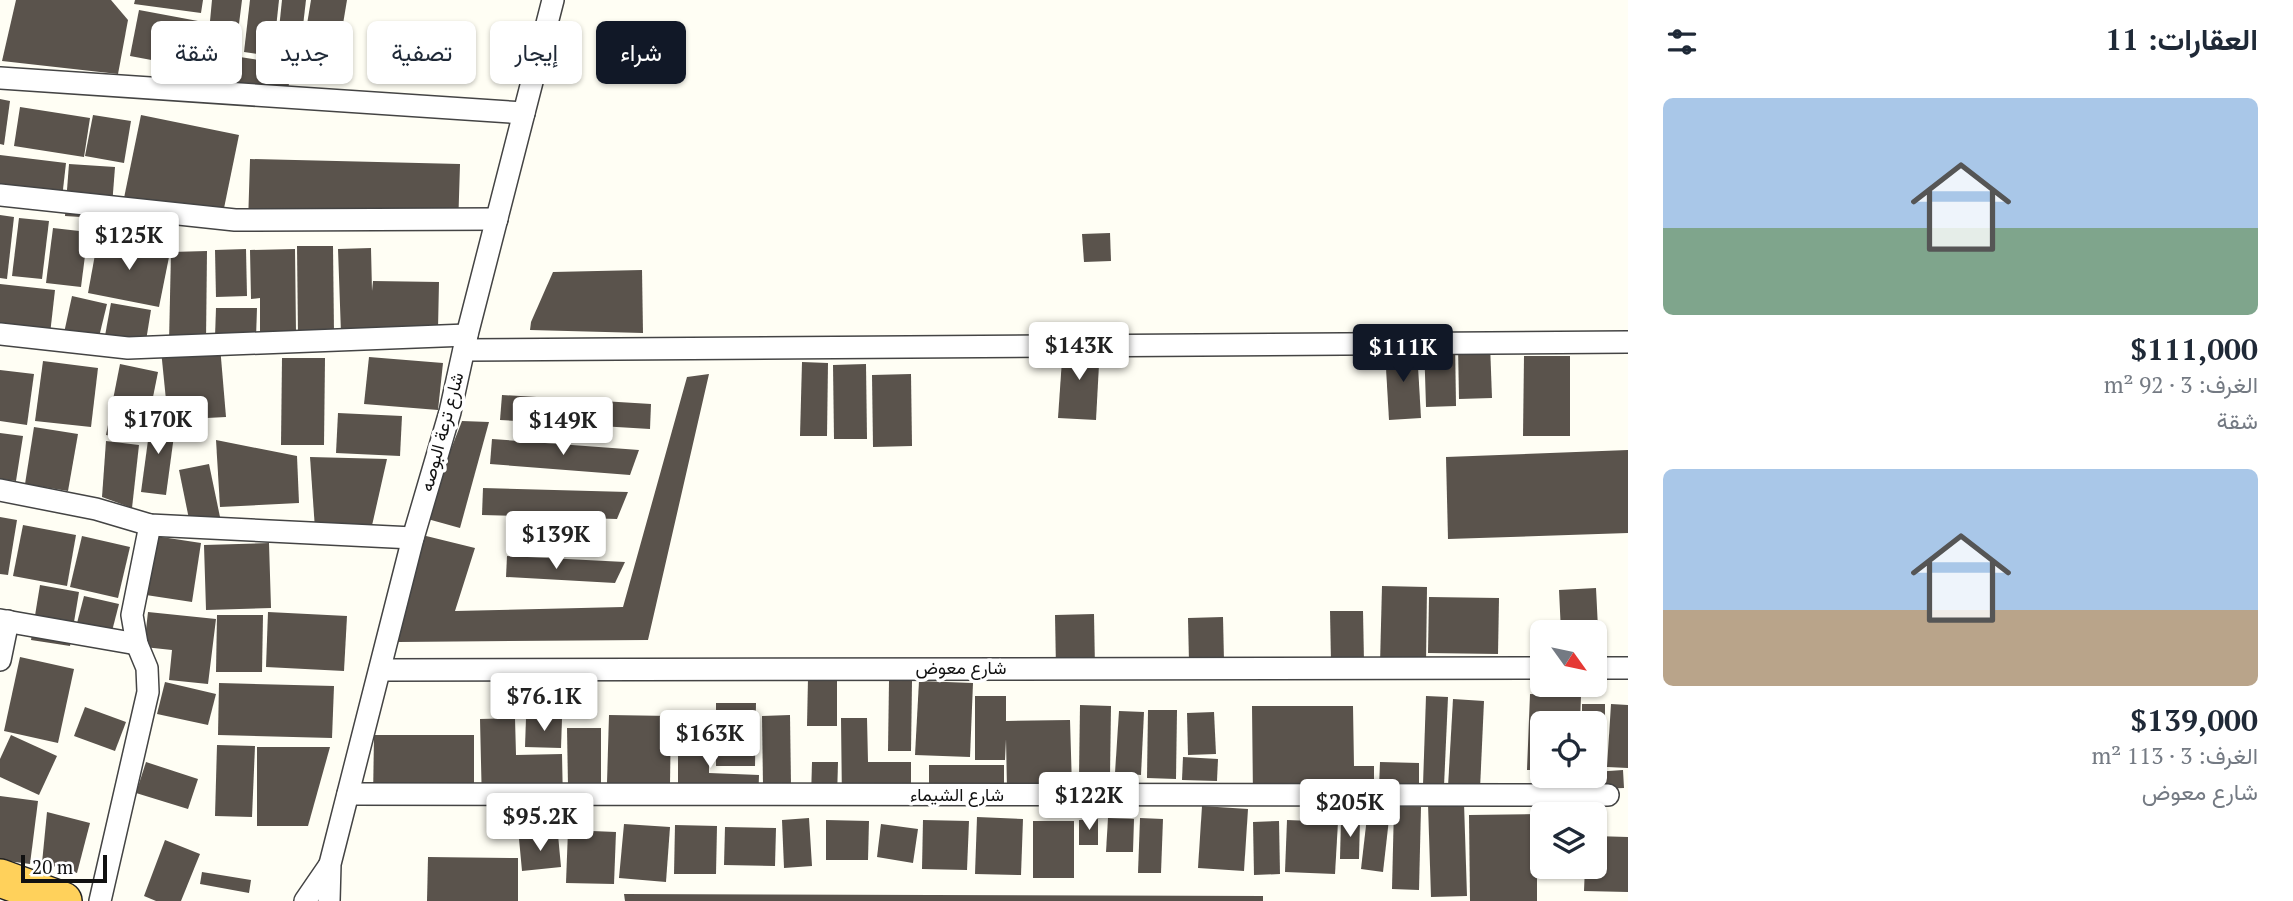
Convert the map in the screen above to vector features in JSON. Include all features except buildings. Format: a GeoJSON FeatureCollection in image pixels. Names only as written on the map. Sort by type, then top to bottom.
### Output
{"type":"FeatureCollection","features":[{"type":"Feature","properties":{"kind":"highway"},"geometry":{"type":"LineString","coordinates":[[0,878],[63,901]]}},
{"type":"Feature","properties":{"kind":"street","name":"شارع ترعة البوصه"},"geometry":{"type":"LineString","coordinates":[[330,864],[413,538],[450,411],[553,0]]}},
{"type":"Feature","properties":{"kind":"street"},"geometry":{"type":"LineString","coordinates":[[0,78],[524,113]]}},
{"type":"Feature","properties":{"kind":"street"},"geometry":{"type":"LineString","coordinates":[[0,195],[235,220],[496,219]]}},
{"type":"Feature","properties":{"kind":"street"},"geometry":{"type":"LineString","coordinates":[[0,334],[128,348],[465,343],[1628,342]]}},
{"type":"Feature","properties":{"kind":"street"},"geometry":{"type":"LineString","coordinates":[[0,490],[96,509],[150,525],[413,538]]}},
{"type":"Feature","properties":{"kind":"street"},"geometry":{"type":"LineString","coordinates":[[100,901],[148,692],[147,668],[137,644],[132,615],[150,525]]}},
{"type":"Feature","properties":{"kind":"street"},"geometry":{"type":"LineString","coordinates":[[0,660],[4,620],[137,644]]}},
{"type":"Feature","properties":{"kind":"street","name":"شارع معوض"},"geometry":{"type":"LineString","coordinates":[[380,670],[1530,668]]}},
{"type":"Feature","properties":{"kind":"street"},"geometry":{"type":"LineString","coordinates":[[1607,668],[1628,668]]}},
{"type":"Feature","properties":{"kind":"street","name":"شارع الشيماء"},"geometry":{"type":"LineString","coordinates":[[348,794],[1608,796]]}},
{"type":"Feature","properties":{"kind":"street"},"geometry":{"type":"LineString","coordinates":[[305,901],[330,864]]}},
{"type":"Feature","properties":{"kind":"street"},"geometry":{"type":"LineString","coordinates":[[329,901],[330,864]]}}]}
